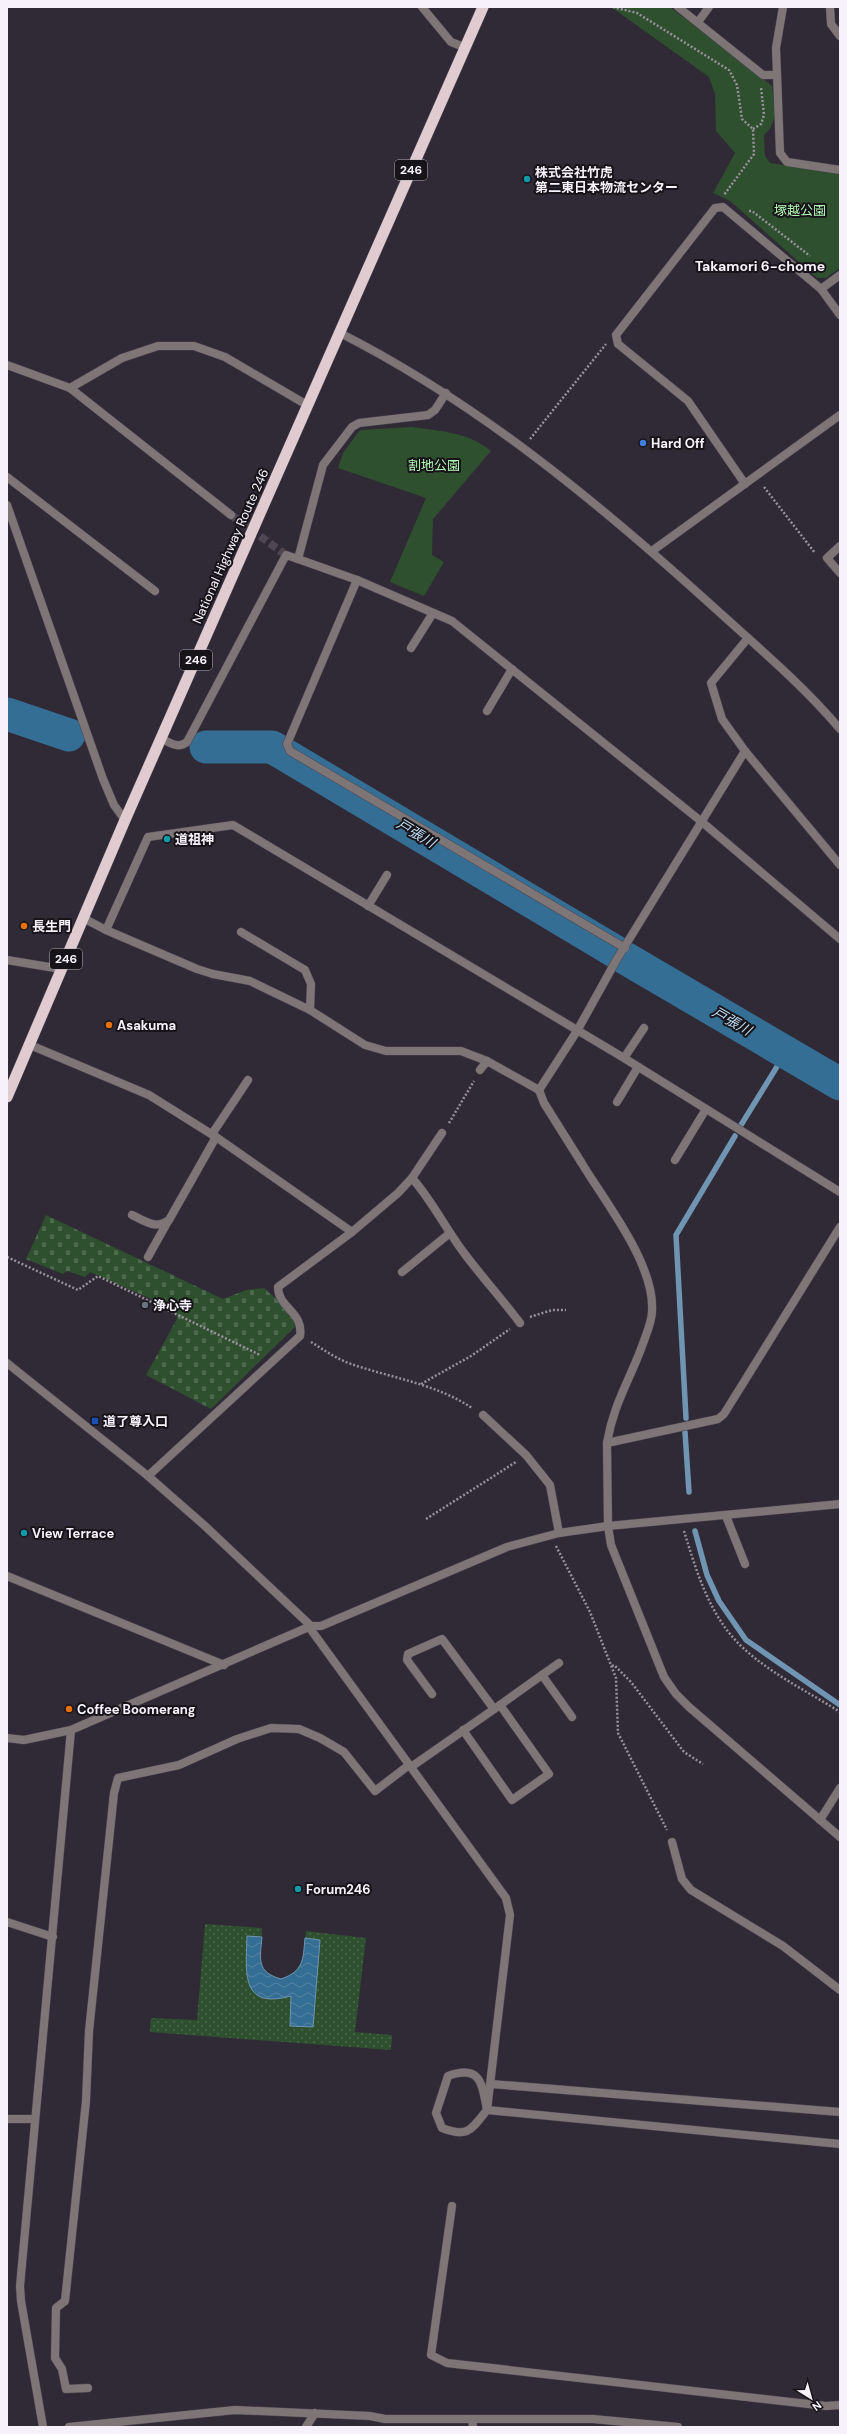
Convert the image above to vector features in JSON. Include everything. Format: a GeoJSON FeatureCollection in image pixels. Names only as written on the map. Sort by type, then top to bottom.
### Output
{"type":"FeatureCollection","features":[{"type":"Feature","properties":{"kind":"highway","name":"National Highway Route 246"},"geometry":{"type":"LineString","coordinates":[[7,1097],[125,820],[162,739],[464,47],[483,7]]}},
{"type":"Feature","properties":{"kind":"street"},"geometry":{"type":"LineString","coordinates":[[422,7],[451,42],[464,47]]}},
{"type":"Feature","properties":{"kind":"street"},"geometry":{"type":"LineString","coordinates":[[678,7],[763,75],[777,74]]}},
{"type":"Feature","properties":{"kind":"street"},"geometry":{"type":"LineString","coordinates":[[698,22],[709,7]]}},
{"type":"Feature","properties":{"kind":"street"},"geometry":{"type":"LineString","coordinates":[[783,7],[776,48],[780,153],[787,162],[840,170]]}},
{"type":"Feature","properties":{"kind":"street"},"geometry":{"type":"LineString","coordinates":[[830,7],[831,24],[840,36]]}},
{"type":"Feature","properties":{"kind":"street"},"geometry":{"type":"LineString","coordinates":[[745,484],[688,401],[618,344],[616,335],[715,208],[723,207],[821,289],[840,315]]}},
{"type":"Feature","properties":{"kind":"street"},"geometry":{"type":"LineString","coordinates":[[821,289],[840,275]]}},
{"type":"Feature","properties":{"kind":"street"},"geometry":{"type":"LineString","coordinates":[[340,333],[386,356],[446,393],[523,448],[591,500],[652,551],[748,638],[797,684],[840,729]]}},
{"type":"Feature","properties":{"kind":"street"},"geometry":{"type":"LineString","coordinates":[[70,388],[122,358],[158,346],[194,346],[225,357],[307,405]]}},
{"type":"Feature","properties":{"kind":"street"},"geometry":{"type":"LineString","coordinates":[[7,365],[70,388],[231,515]]}},
{"type":"Feature","properties":{"kind":"street"},"geometry":{"type":"LineString","coordinates":[[298,559],[323,464],[352,427],[359,423],[428,415],[435,410],[446,393]]}},
{"type":"Feature","properties":{"kind":"street"},"geometry":{"type":"LineString","coordinates":[[652,551],[840,415]]}},
{"type":"Feature","properties":{"kind":"street"},"geometry":{"type":"LineString","coordinates":[[7,477],[155,591]]}},
{"type":"Feature","properties":{"kind":"street"},"geometry":{"type":"LineString","coordinates":[[7,505],[103,779],[114,805],[125,820]]}},
{"type":"Feature","properties":{"kind":"street"},"geometry":{"type":"LineString","coordinates":[[840,546],[827,558],[840,573]]}},
{"type":"Feature","properties":{"kind":"street"},"geometry":{"type":"LineString","coordinates":[[162,739],[177,746],[182,746],[187,742],[286,554],[357,580],[452,621],[702,822],[840,939]]}},
{"type":"Feature","properties":{"kind":"street"},"geometry":{"type":"LineString","coordinates":[[357,580],[288,744],[290,751],[623,950]]}},
{"type":"Feature","properties":{"kind":"street"},"geometry":{"type":"LineString","coordinates":[[411,648],[432,613]]}},
{"type":"Feature","properties":{"kind":"street"},"geometry":{"type":"LineString","coordinates":[[748,638],[711,683],[722,719],[745,751],[840,865]]}},
{"type":"Feature","properties":{"kind":"street"},"geometry":{"type":"LineString","coordinates":[[487,711],[512,669]]}},
{"type":"Feature","properties":{"kind":"street"},"geometry":{"type":"LineString","coordinates":[[539,1090],[577,1031],[623,950],[745,751]]}},
{"type":"Feature","properties":{"kind":"street"},"geometry":{"type":"LineString","coordinates":[[106,930],[148,837],[233,825],[624,1058],[840,1192]]}},
{"type":"Feature","properties":{"kind":"street"},"geometry":{"type":"LineString","coordinates":[[368,906],[387,875]]}},
{"type":"Feature","properties":{"kind":"street"},"geometry":{"type":"LineString","coordinates":[[83,918],[106,930],[197,969],[213,974],[250,980],[310,1010],[365,1046],[386,1051],[461,1051],[487,1062],[539,1090],[544,1103],[642,1260],[651,1289],[652,1312],[646,1334],[611,1419],[607,1443],[608,1526],[611,1545],[664,1677],[676,1694],[840,1837]]}},
{"type":"Feature","properties":{"kind":"street"},"geometry":{"type":"LineString","coordinates":[[241,932],[304,970],[311,984],[310,1010]]}},
{"type":"Feature","properties":{"kind":"street"},"geometry":{"type":"LineString","coordinates":[[7,960],[61,969]]}},
{"type":"Feature","properties":{"kind":"street"},"geometry":{"type":"LineString","coordinates":[[624,1058],[644,1028]]}},
{"type":"Feature","properties":{"kind":"street"},"geometry":{"type":"LineString","coordinates":[[30,1045],[149,1094],[214,1136],[352,1232]]}},
{"type":"Feature","properties":{"kind":"street"},"geometry":{"type":"LineString","coordinates":[[480,1070],[487,1062]]}},
{"type":"Feature","properties":{"kind":"street"},"geometry":{"type":"LineString","coordinates":[[617,1102],[638,1067]]}},
{"type":"Feature","properties":{"kind":"street"},"geometry":{"type":"LineString","coordinates":[[148,1257],[214,1136],[248,1080]]}},
{"type":"Feature","properties":{"kind":"street"},"geometry":{"type":"LineString","coordinates":[[675,1160],[706,1109]]}},
{"type":"Feature","properties":{"kind":"street"},"geometry":{"type":"LineString","coordinates":[[148,1476],[300,1336],[300,1321],[278,1296],[278,1287],[352,1232],[398,1193],[412,1178],[442,1133]]}},
{"type":"Feature","properties":{"kind":"street"},"geometry":{"type":"LineString","coordinates":[[412,1178],[430,1199],[450,1233],[520,1323]]}},
{"type":"Feature","properties":{"kind":"street"},"geometry":{"type":"LineString","coordinates":[[132,1215],[154,1225],[162,1225],[169,1220]]}},
{"type":"Feature","properties":{"kind":"street"},"geometry":{"type":"LineString","coordinates":[[607,1443],[718,1419],[724,1414],[840,1227]]}},
{"type":"Feature","properties":{"kind":"street"},"geometry":{"type":"LineString","coordinates":[[402,1272],[450,1233]]}},
{"type":"Feature","properties":{"kind":"street"},"geometry":{"type":"LineString","coordinates":[[7,1363],[148,1476],[205,1526],[310,1627],[506,1898],[510,1915],[487,2110],[472,2129],[457,2134],[442,2128],[436,2113],[448,2076],[461,2071],[473,2074],[481,2082],[487,2110]]}},
{"type":"Feature","properties":{"kind":"street"},"geometry":{"type":"LineString","coordinates":[[483,1415],[526,1455],[550,1485],[559,1533]]}},
{"type":"Feature","properties":{"kind":"street"},"geometry":{"type":"LineString","coordinates":[[7,1738],[24,1740],[71,1730],[310,1627],[321,1626],[507,1547],[559,1533],[608,1526],[680,1521],[840,1504]]}},
{"type":"Feature","properties":{"kind":"street"},"geometry":{"type":"LineString","coordinates":[[726,1516],[745,1564]]}},
{"type":"Feature","properties":{"kind":"street"},"geometry":{"type":"LineString","coordinates":[[7,1576],[224,1665]]}},
{"type":"Feature","properties":{"kind":"street"},"geometry":{"type":"LineString","coordinates":[[432,1694],[407,1660],[408,1654],[442,1639],[549,1774],[512,1800],[462,1730]]}},
{"type":"Feature","properties":{"kind":"street"},"geometry":{"type":"LineString","coordinates":[[88,2388],[66,2389],[62,2369],[55,2358],[56,2308],[65,2301],[86,2101],[90,2023],[114,1793],[118,1778],[179,1765],[237,1739],[271,1728],[299,1729],[320,1738],[344,1752],[375,1791],[559,1663]]}},
{"type":"Feature","properties":{"kind":"street"},"geometry":{"type":"LineString","coordinates":[[542,1675],[572,1717]]}},
{"type":"Feature","properties":{"kind":"street"},"geometry":{"type":"LineString","coordinates":[[43,2427],[21,2302],[20,2286],[34,2119],[53,1938],[71,1730]]}},
{"type":"Feature","properties":{"kind":"street"},"geometry":{"type":"LineString","coordinates":[[820,1820],[840,1788]]}},
{"type":"Feature","properties":{"kind":"street"},"geometry":{"type":"LineString","coordinates":[[672,1842],[682,1879],[691,1890],[783,1946],[840,1990]]}},
{"type":"Feature","properties":{"kind":"street"},"geometry":{"type":"LineString","coordinates":[[7,1922],[53,1938]]}},
{"type":"Feature","properties":{"kind":"street"},"geometry":{"type":"LineString","coordinates":[[491,2084],[840,2112]]}},
{"type":"Feature","properties":{"kind":"street"},"geometry":{"type":"LineString","coordinates":[[487,2110],[840,2144]]}},
{"type":"Feature","properties":{"kind":"street"},"geometry":{"type":"LineString","coordinates":[[7,2119],[34,2119]]}},
{"type":"Feature","properties":{"kind":"street"},"geometry":{"type":"LineString","coordinates":[[452,2206],[432,2355],[447,2364],[826,2406],[840,2405]]}},
{"type":"Feature","properties":{"kind":"street"},"geometry":{"type":"LineString","coordinates":[[69,2427],[235,2410],[370,2416],[385,2419],[472,2423],[593,2419],[673,2427]]}},
{"type":"Feature","properties":{"kind":"street"},"geometry":{"type":"LineString","coordinates":[[306,2427],[315,2413]]}},
{"type":"Feature","properties":{"kind":"path"},"geometry":{"type":"LineString","coordinates":[[613,7],[637,13],[729,70],[737,85],[742,119],[754,129]]}},
{"type":"Feature","properties":{"kind":"path"},"geometry":{"type":"LineString","coordinates":[[754,129],[762,124],[764,115],[760,82],[763,75]]}},
{"type":"Feature","properties":{"kind":"path"},"geometry":{"type":"LineString","coordinates":[[723,207],[718,203],[754,154],[754,129]]}},
{"type":"Feature","properties":{"kind":"path"},"geometry":{"type":"LineString","coordinates":[[738,219],[744,212],[752,211],[810,256]]}},
{"type":"Feature","properties":{"kind":"path"},"geometry":{"type":"LineString","coordinates":[[523,448],[605,344],[618,344]]}},
{"type":"Feature","properties":{"kind":"path"},"geometry":{"type":"LineString","coordinates":[[756,476],[812,552],[827,558]]}},
{"type":"Feature","properties":{"kind":"path"},"geometry":{"type":"LineString","coordinates":[[442,1133],[480,1070]]}},
{"type":"Feature","properties":{"kind":"path"},"geometry":{"type":"LineString","coordinates":[[7,1257],[78,1290],[98,1276],[273,1361]]}},
{"type":"Feature","properties":{"kind":"path"},"geometry":{"type":"LineString","coordinates":[[420,1384],[471,1356],[520,1323],[539,1313],[566,1310]]}},
{"type":"Feature","properties":{"kind":"path"},"geometry":{"type":"LineString","coordinates":[[300,1336],[349,1363],[420,1384],[459,1399],[483,1415]]}},
{"type":"Feature","properties":{"kind":"path"},"geometry":{"type":"LineString","coordinates":[[426,1520],[526,1455]]}},
{"type":"Feature","properties":{"kind":"path"},"geometry":{"type":"LineString","coordinates":[[680,1521],[705,1593],[725,1626],[738,1643],[754,1657],[840,1712]]}},
{"type":"Feature","properties":{"kind":"path"},"geometry":{"type":"LineString","coordinates":[[550,1535],[590,1612],[616,1678],[618,1733],[672,1842]]}},
{"type":"Feature","properties":{"kind":"path"},"geometry":{"type":"LineString","coordinates":[[611,1666],[614,1665],[631,1682],[684,1752],[703,1764]]}},
{"type":"Feature","properties":{"kind":"green space","name":"塚越公園"},"geometry":{"type":"Polygon","coordinates":[[[611,7],[670,7],[772,86],[774,119],[769,130],[764,135],[765,156],[770,163],[840,174],[840,268],[826,278],[817,278],[730,201],[713,193],[735,153],[716,131],[715,94],[709,77],[611,7]]]}},
{"type":"Feature","properties":{"kind":"green space","name":"割地公園"},"geometry":{"type":"Polygon","coordinates":[[[412,427],[443,431],[463,436],[491,451],[433,519],[432,555],[444,562],[424,596],[390,582],[426,498],[338,468],[343,453],[360,430],[412,427]]]}},
{"type":"Feature","properties":{"kind":"green space"},"geometry":{"type":"Polygon","coordinates":[[[46,1215],[223,1299],[246,1290],[264,1288],[293,1314],[295,1327],[211,1409],[146,1375],[177,1319],[176,1310],[90,1272],[85,1277],[67,1271],[63,1274],[26,1259],[46,1215]]]}},
{"type":"Feature","properties":{"kind":"green space"},"geometry":{"type":"Polygon","coordinates":[[[205,1924],[262,1928],[260,1953],[262,1966],[266,1971],[281,1979],[289,1976],[299,1966],[304,1954],[306,1931],[366,1938],[355,2032],[392,2035],[391,2050],[150,2032],[151,2018],[197,2020],[205,1924]]]}},
{"type":"Feature","properties":{"kind":"water"},"geometry":{"type":"Polygon","coordinates":[[[247,1936],[262,1937],[261,1964],[267,1973],[281,1979],[289,1976],[301,1964],[304,1953],[305,1938],[320,1940],[313,2027],[290,2026],[291,1996],[274,1999],[262,1998],[254,1993],[247,1974],[247,1936]]]}},
{"type":"Feature","properties":{"kind":"waterway","name":"戸張川"},"geometry":{"type":"LineString","coordinates":[[7,714],[69,735]]}},
{"type":"Feature","properties":{"kind":"waterway","name":"戸張川"},"geometry":{"type":"LineString","coordinates":[[206,747],[272,747],[616,952]]}},
{"type":"Feature","properties":{"kind":"waterway","name":"戸張川"},"geometry":{"type":"LineString","coordinates":[[625,958],[840,1084]]}},
{"type":"Feature","properties":{"kind":"waterway"},"geometry":{"type":"LineString","coordinates":[[741,1125],[786,1052]]}},
{"type":"Feature","properties":{"kind":"waterway"},"geometry":{"type":"LineString","coordinates":[[686,1418],[676,1235],[735,1136]]}},
{"type":"Feature","properties":{"kind":"waterway"},"geometry":{"type":"LineString","coordinates":[[685,1432],[689,1492]]}},
{"type":"Feature","properties":{"kind":"waterway"},"geometry":{"type":"LineString","coordinates":[[695,1531],[707,1575],[719,1601],[746,1640],[840,1705]]}},
{"type":"Feature","properties":{"kind":"tunnel"},"geometry":{"type":"LineString","coordinates":[[231,515],[286,555]]}},
{"type":"Feature","properties":{"kind":"place","name":"株式会社竹虎 第二東日本物流センター"},"geometry":{"type":"Point","coordinates":[527,179]}},
{"type":"Feature","properties":{"kind":"place","name":"Hard Off"},"geometry":{"type":"Point","coordinates":[643,443]}},
{"type":"Feature","properties":{"kind":"place","name":"道祖神"},"geometry":{"type":"Point","coordinates":[167,839]}},
{"type":"Feature","properties":{"kind":"place","name":"長生門"},"geometry":{"type":"Point","coordinates":[24,926]}},
{"type":"Feature","properties":{"kind":"place","name":"Asakuma"},"geometry":{"type":"Point","coordinates":[109,1025]}},
{"type":"Feature","properties":{"kind":"place","name":"浄心寺"},"geometry":{"type":"Point","coordinates":[145,1305]}},
{"type":"Feature","properties":{"kind":"place","name":"道了尊入口"},"geometry":{"type":"Point","coordinates":[95,1421]}},
{"type":"Feature","properties":{"kind":"place","name":"View Terrace"},"geometry":{"type":"Point","coordinates":[24,1533]}},
{"type":"Feature","properties":{"kind":"place","name":"Coffee Boomerang"},"geometry":{"type":"Point","coordinates":[69,1709]}},
{"type":"Feature","properties":{"kind":"place","name":"Forum246"},"geometry":{"type":"Point","coordinates":[298,1889]}},
{"type":"Feature","properties":{"kind":"district","name":"Takamori 6-chome"},"geometry":{"type":"Point","coordinates":[760,266]}}]}
